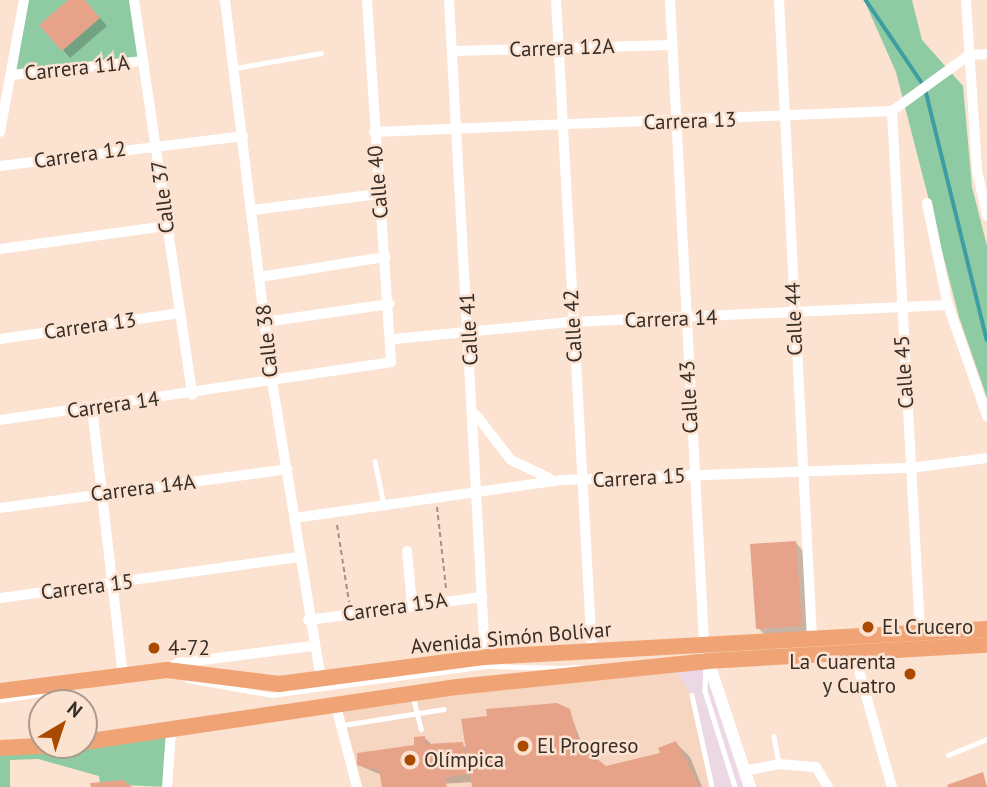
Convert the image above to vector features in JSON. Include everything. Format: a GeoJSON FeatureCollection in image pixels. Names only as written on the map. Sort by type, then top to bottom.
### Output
{"type":"FeatureCollection","features":[{"type":"Feature","properties":{"kind":"main road","name":"Avenida Simón Bolívar"},"geometry":{"type":"LineString","coordinates":[[0,691],[167,670],[263,684],[321,680],[485,657],[987,629]]}},
{"type":"Feature","properties":{"kind":"main road"},"geometry":{"type":"LineString","coordinates":[[706,662],[812,638]]}},
{"type":"Feature","properties":{"kind":"main road","name":"Avenida Simón Bolívar"},"geometry":{"type":"LineString","coordinates":[[98,740],[412,694],[706,662],[987,645]]}},
{"type":"Feature","properties":{"kind":"main road"},"geometry":{"type":"LineString","coordinates":[[0,748],[28,746]]}},
{"type":"Feature","properties":{"kind":"street"},"geometry":{"type":"LineString","coordinates":[[0,131],[24,0]]}},
{"type":"Feature","properties":{"kind":"street","name":"Calle 37"},"geometry":{"type":"LineString","coordinates":[[134,0],[192,395]]}},
{"type":"Feature","properties":{"kind":"street","name":"Calle 38"},"geometry":{"type":"LineString","coordinates":[[225,0],[272,381],[312,646],[321,680]]}},
{"type":"Feature","properties":{"kind":"street","name":"Calle 40"},"geometry":{"type":"LineString","coordinates":[[367,0],[378,194],[394,339],[391,362]]}},
{"type":"Feature","properties":{"kind":"street","name":"Calle 41"},"geometry":{"type":"LineString","coordinates":[[449,0],[485,657]]}},
{"type":"Feature","properties":{"kind":"street","name":"Calle 42"},"geometry":{"type":"LineString","coordinates":[[556,0],[592,652]]}},
{"type":"Feature","properties":{"kind":"street","name":"Calle 43"},"geometry":{"type":"LineString","coordinates":[[670,0],[693,476],[706,662],[750,787]]}},
{"type":"Feature","properties":{"kind":"street","name":"Calle 44"},"geometry":{"type":"LineString","coordinates":[[779,0],[799,471],[812,638]]}},
{"type":"Feature","properties":{"kind":"street"},"geometry":{"type":"LineString","coordinates":[[966,0],[969,54],[987,216]]}},
{"type":"Feature","properties":{"kind":"street","name":"Carrera 12A"},"geometry":{"type":"LineString","coordinates":[[453,51],[672,45]]}},
{"type":"Feature","properties":{"kind":"street"},"geometry":{"type":"LineString","coordinates":[[892,111],[914,92],[969,54],[987,54]]}},
{"type":"Feature","properties":{"kind":"street","name":"Carrera 11A"},"geometry":{"type":"LineString","coordinates":[[11,75],[143,61]]}},
{"type":"Feature","properties":{"kind":"street","name":"Carrera 13"},"geometry":{"type":"LineString","coordinates":[[374,132],[458,127],[784,118],[892,111]]}},
{"type":"Feature","properties":{"kind":"street","name":"Calle 45"},"geometry":{"type":"LineString","coordinates":[[892,111],[900,310],[920,632]]}},
{"type":"Feature","properties":{"kind":"street","name":"Carrera 12"},"geometry":{"type":"LineString","coordinates":[[0,166],[156,144],[243,136]]}},
{"type":"Feature","properties":{"kind":"street"},"geometry":{"type":"LineString","coordinates":[[253,210],[378,194]]}},
{"type":"Feature","properties":{"kind":"street"},"geometry":{"type":"LineString","coordinates":[[927,203],[948,305],[987,416]]}},
{"type":"Feature","properties":{"kind":"street"},"geometry":{"type":"LineString","coordinates":[[0,249],[166,226]]}},
{"type":"Feature","properties":{"kind":"street"},"geometry":{"type":"LineString","coordinates":[[260,276],[385,257]]}},
{"type":"Feature","properties":{"kind":"street"},"geometry":{"type":"LineString","coordinates":[[265,322],[390,304]]}},
{"type":"Feature","properties":{"kind":"street","name":"Carrera 14"},"geometry":{"type":"LineString","coordinates":[[394,339],[572,322],[900,310],[948,305]]}},
{"type":"Feature","properties":{"kind":"street","name":"Carrera 13"},"geometry":{"type":"LineString","coordinates":[[0,339],[180,313]]}},
{"type":"Feature","properties":{"kind":"street","name":"Carrera 14"},"geometry":{"type":"LineString","coordinates":[[0,420],[192,395],[391,362]]}},
{"type":"Feature","properties":{"kind":"street"},"geometry":{"type":"LineString","coordinates":[[472,397],[478,423],[503,453],[538,475],[560,480]]}},
{"type":"Feature","properties":{"kind":"street"},"geometry":{"type":"LineString","coordinates":[[92,408],[99,494],[116,584],[123,674]]}},
{"type":"Feature","properties":{"kind":"street","name":"Carrera 15"},"geometry":{"type":"LineString","coordinates":[[294,518],[435,500],[475,491],[560,480],[910,468],[987,458]]}},
{"type":"Feature","properties":{"kind":"street","name":"Carrera 14A"},"geometry":{"type":"LineString","coordinates":[[0,508],[287,469]]}},
{"type":"Feature","properties":{"kind":"street"},"geometry":{"type":"LineString","coordinates":[[407,551],[412,605]]}},
{"type":"Feature","properties":{"kind":"street","name":"Carrera 15"},"geometry":{"type":"LineString","coordinates":[[0,598],[299,557]]}},
{"type":"Feature","properties":{"kind":"street","name":"Carrera 15A"},"geometry":{"type":"LineString","coordinates":[[308,621],[351,612],[482,597]]}},
{"type":"Feature","properties":{"kind":"street"},"geometry":{"type":"LineString","coordinates":[[167,670],[178,663],[312,646]]}},
{"type":"Feature","properties":{"kind":"street"},"geometry":{"type":"LineString","coordinates":[[854,653],[892,787]]}},
{"type":"Feature","properties":{"kind":"street"},"geometry":{"type":"LineString","coordinates":[[336,706],[357,787]]}},
{"type":"Feature","properties":{"kind":"street"},"geometry":{"type":"LineString","coordinates":[[167,787],[171,731]]}},
{"type":"Feature","properties":{"kind":"street"},"geometry":{"type":"LineString","coordinates":[[744,771],[779,764],[816,767],[828,787]]}},
{"type":"Feature","properties":{"kind":"lane"},"geometry":{"type":"LineString","coordinates":[[234,68],[321,54]]}},
{"type":"Feature","properties":{"kind":"lane"},"geometry":{"type":"LineString","coordinates":[[375,461],[384,507]]}},
{"type":"Feature","properties":{"kind":"lane"},"geometry":{"type":"LineString","coordinates":[[98,732],[561,668],[637,662]]}},
{"type":"Feature","properties":{"kind":"lane"},"geometry":{"type":"LineString","coordinates":[[706,662],[705,691],[735,787]]}},
{"type":"Feature","properties":{"kind":"lane"},"geometry":{"type":"LineString","coordinates":[[78,689],[168,677],[272,695],[486,666],[561,668]]}},
{"type":"Feature","properties":{"kind":"lane"},"geometry":{"type":"LineString","coordinates":[[412,694],[421,730]]}},
{"type":"Feature","properties":{"kind":"lane"},"geometry":{"type":"LineString","coordinates":[[692,695],[712,787]]}},
{"type":"Feature","properties":{"kind":"lane"},"geometry":{"type":"LineString","coordinates":[[0,700],[28,696]]}},
{"type":"Feature","properties":{"kind":"lane"},"geometry":{"type":"LineString","coordinates":[[343,725],[417,710],[444,709]]}},
{"type":"Feature","properties":{"kind":"lane"},"geometry":{"type":"LineString","coordinates":[[774,736],[779,764]]}},
{"type":"Feature","properties":{"kind":"lane"},"geometry":{"type":"LineString","coordinates":[[0,740],[28,739]]}},
{"type":"Feature","properties":{"kind":"lane"},"geometry":{"type":"LineString","coordinates":[[948,755],[987,739]]}},
{"type":"Feature","properties":{"kind":"path"},"geometry":{"type":"LineString","coordinates":[[435,500],[448,599]]}},
{"type":"Feature","properties":{"kind":"path"},"geometry":{"type":"LineString","coordinates":[[335,513],[351,612]]}},
{"type":"Feature","properties":{"kind":"shaded area"},"geometry":{"type":"Polygon","coordinates":[[[707,661],[750,787],[712,787],[692,695],[673,667],[707,661]]]}},
{"type":"Feature","properties":{"kind":"shaded area"},"geometry":{"type":"Polygon","coordinates":[[[673,667],[692,695],[712,787],[357,787],[336,706],[673,667]]]}},
{"type":"Feature","properties":{"kind":"green space"},"geometry":{"type":"Polygon","coordinates":[[[24,0],[134,0],[143,61],[11,75],[24,0]]]}},
{"type":"Feature","properties":{"kind":"green space"},"geometry":{"type":"Polygon","coordinates":[[[864,0],[912,0],[922,40],[963,86],[972,187],[987,246],[987,398],[959,317],[896,72],[864,0]]]}},
{"type":"Feature","properties":{"kind":"green space"},"geometry":{"type":"Polygon","coordinates":[[[171,731],[167,787],[100,784],[99,776],[38,759],[98,759],[98,743],[171,731]]]}},
{"type":"Feature","properties":{"kind":"green space"},"geometry":{"type":"Polygon","coordinates":[[[28,747],[28,759],[38,759],[10,760],[10,787],[0,787],[0,748],[28,747]]]}},
{"type":"Feature","properties":{"kind":"building"},"geometry":{"type":"Polygon","coordinates":[[[68,0],[85,0],[100,18],[62,51],[39,25],[68,0]]]}},
{"type":"Feature","properties":{"kind":"building"},"geometry":{"type":"Polygon","coordinates":[[[796,541],[802,626],[756,629],[750,544],[796,541]]]}},
{"type":"Feature","properties":{"kind":"building","name":"El Progreso"},"geometry":{"type":"Polygon","coordinates":[[[557,703],[570,709],[579,744],[606,766],[660,753],[658,748],[676,741],[699,787],[472,787],[461,719],[487,716],[486,709],[557,703]]]}},
{"type":"Feature","properties":{"kind":"building","name":"Olímpica"},"geometry":{"type":"Polygon","coordinates":[[[425,736],[425,744],[463,742],[467,774],[445,778],[447,787],[382,787],[379,770],[357,765],[357,753],[414,745],[414,737],[425,736]]]}},
{"type":"Feature","properties":{"kind":"building"},"geometry":{"type":"Polygon","coordinates":[[[983,772],[987,787],[947,785],[983,772]]]}},
{"type":"Feature","properties":{"kind":"building"},"geometry":{"type":"Polygon","coordinates":[[[123,780],[132,787],[91,787],[90,783],[123,780]]]}},
{"type":"Feature","properties":{"kind":"waterway"},"geometry":{"type":"LineString","coordinates":[[866,0],[925,87],[987,339]]}},
{"type":"Feature","properties":{"kind":"place","name":"El Crucero"},"geometry":{"type":"Point","coordinates":[868,627]}},
{"type":"Feature","properties":{"kind":"place","name":"4-72"},"geometry":{"type":"Point","coordinates":[154,648]}},
{"type":"Feature","properties":{"kind":"place","name":"La Cuarenta y Cuatro"},"geometry":{"type":"Point","coordinates":[910,674]}},
{"type":"Feature","properties":{"kind":"place","name":"El Progreso"},"geometry":{"type":"Point","coordinates":[523,746]}},
{"type":"Feature","properties":{"kind":"place","name":"Olímpica"},"geometry":{"type":"Point","coordinates":[410,760]}}]}
